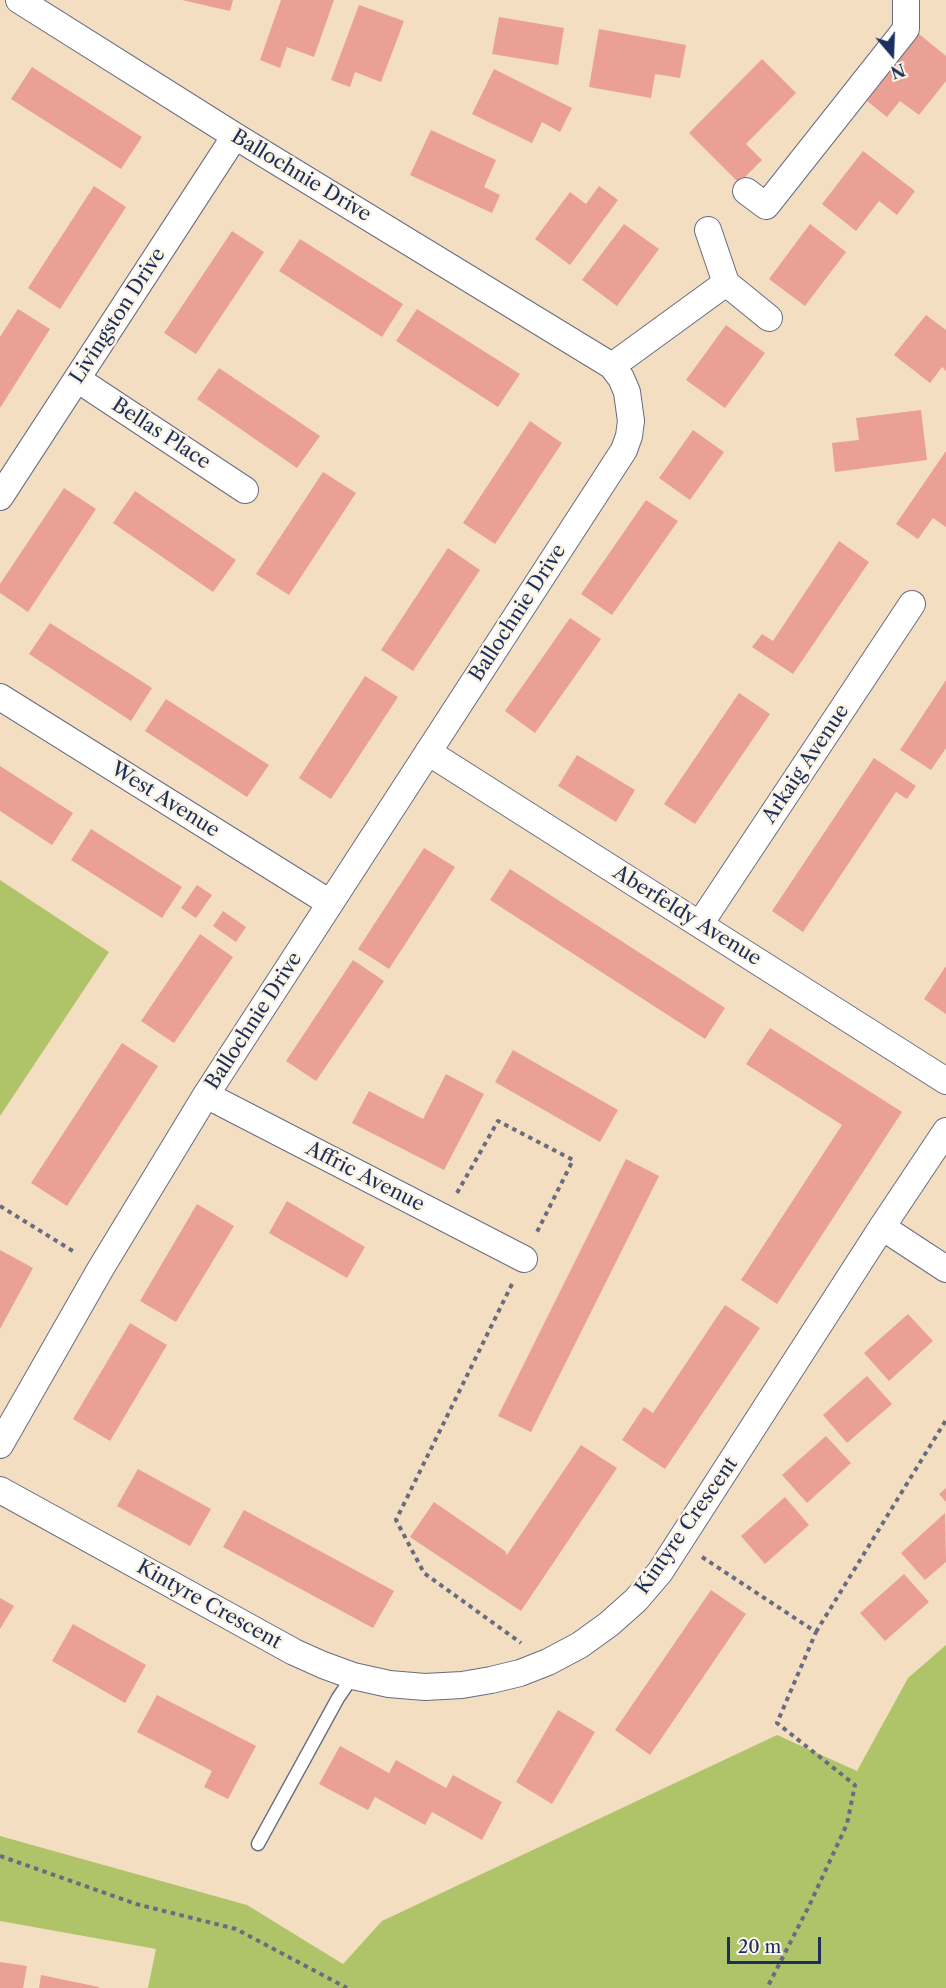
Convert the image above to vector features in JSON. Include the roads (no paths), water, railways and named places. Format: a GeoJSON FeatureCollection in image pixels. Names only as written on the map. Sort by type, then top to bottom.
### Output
{"type":"FeatureCollection","features":[{"type":"Feature","properties":{"kind":"street","name":"Ballochnie Drive"},"geometry":{"type":"LineString","coordinates":[[0,1445],[101,1268],[206,1095],[624,450],[631,421],[627,392],[612,366],[19,0]]}},
{"type":"Feature","properties":{"kind":"street"},"geometry":{"type":"LineString","coordinates":[[746,191],[766,206],[906,29],[906,0]]}},
{"type":"Feature","properties":{"kind":"street","name":"Livingston Drive"},"geometry":{"type":"LineString","coordinates":[[0,497],[235,135]]}},
{"type":"Feature","properties":{"kind":"street"},"geometry":{"type":"LineString","coordinates":[[708,230],[726,283],[769,318]]}},
{"type":"Feature","properties":{"kind":"street"},"geometry":{"type":"LineString","coordinates":[[612,366],[726,283]]}},
{"type":"Feature","properties":{"kind":"street","name":"Bellas Place"},"geometry":{"type":"LineString","coordinates":[[77,379],[245,490]]}},
{"type":"Feature","properties":{"kind":"street","name":"Arkaig Avenue"},"geometry":{"type":"LineString","coordinates":[[700,924],[912,604]]}},
{"type":"Feature","properties":{"kind":"street","name":"West Avenue"},"geometry":{"type":"LineString","coordinates":[[0,697],[330,903]]}},
{"type":"Feature","properties":{"kind":"street","name":"Aberfeldy Avenue"},"geometry":{"type":"LineString","coordinates":[[428,752],[946,1081]]}},
{"type":"Feature","properties":{"kind":"street","name":"Affric Avenue"},"geometry":{"type":"LineString","coordinates":[[206,1095],[524,1259]]}},
{"type":"Feature","properties":{"kind":"street","name":"Kintyre Crescent"},"geometry":{"type":"LineString","coordinates":[[0,1490],[294,1652],[353,1676],[389,1684],[425,1687],[462,1685],[520,1673],[548,1662],[580,1645],[623,1612],[660,1572],[946,1131]]}},
{"type":"Feature","properties":{"kind":"street"},"geometry":{"type":"LineString","coordinates":[[882,1227],[946,1269]]}},
{"type":"Feature","properties":{"kind":"lane"},"geometry":{"type":"LineString","coordinates":[[258,1844],[338,1698],[353,1676]]}}]}
